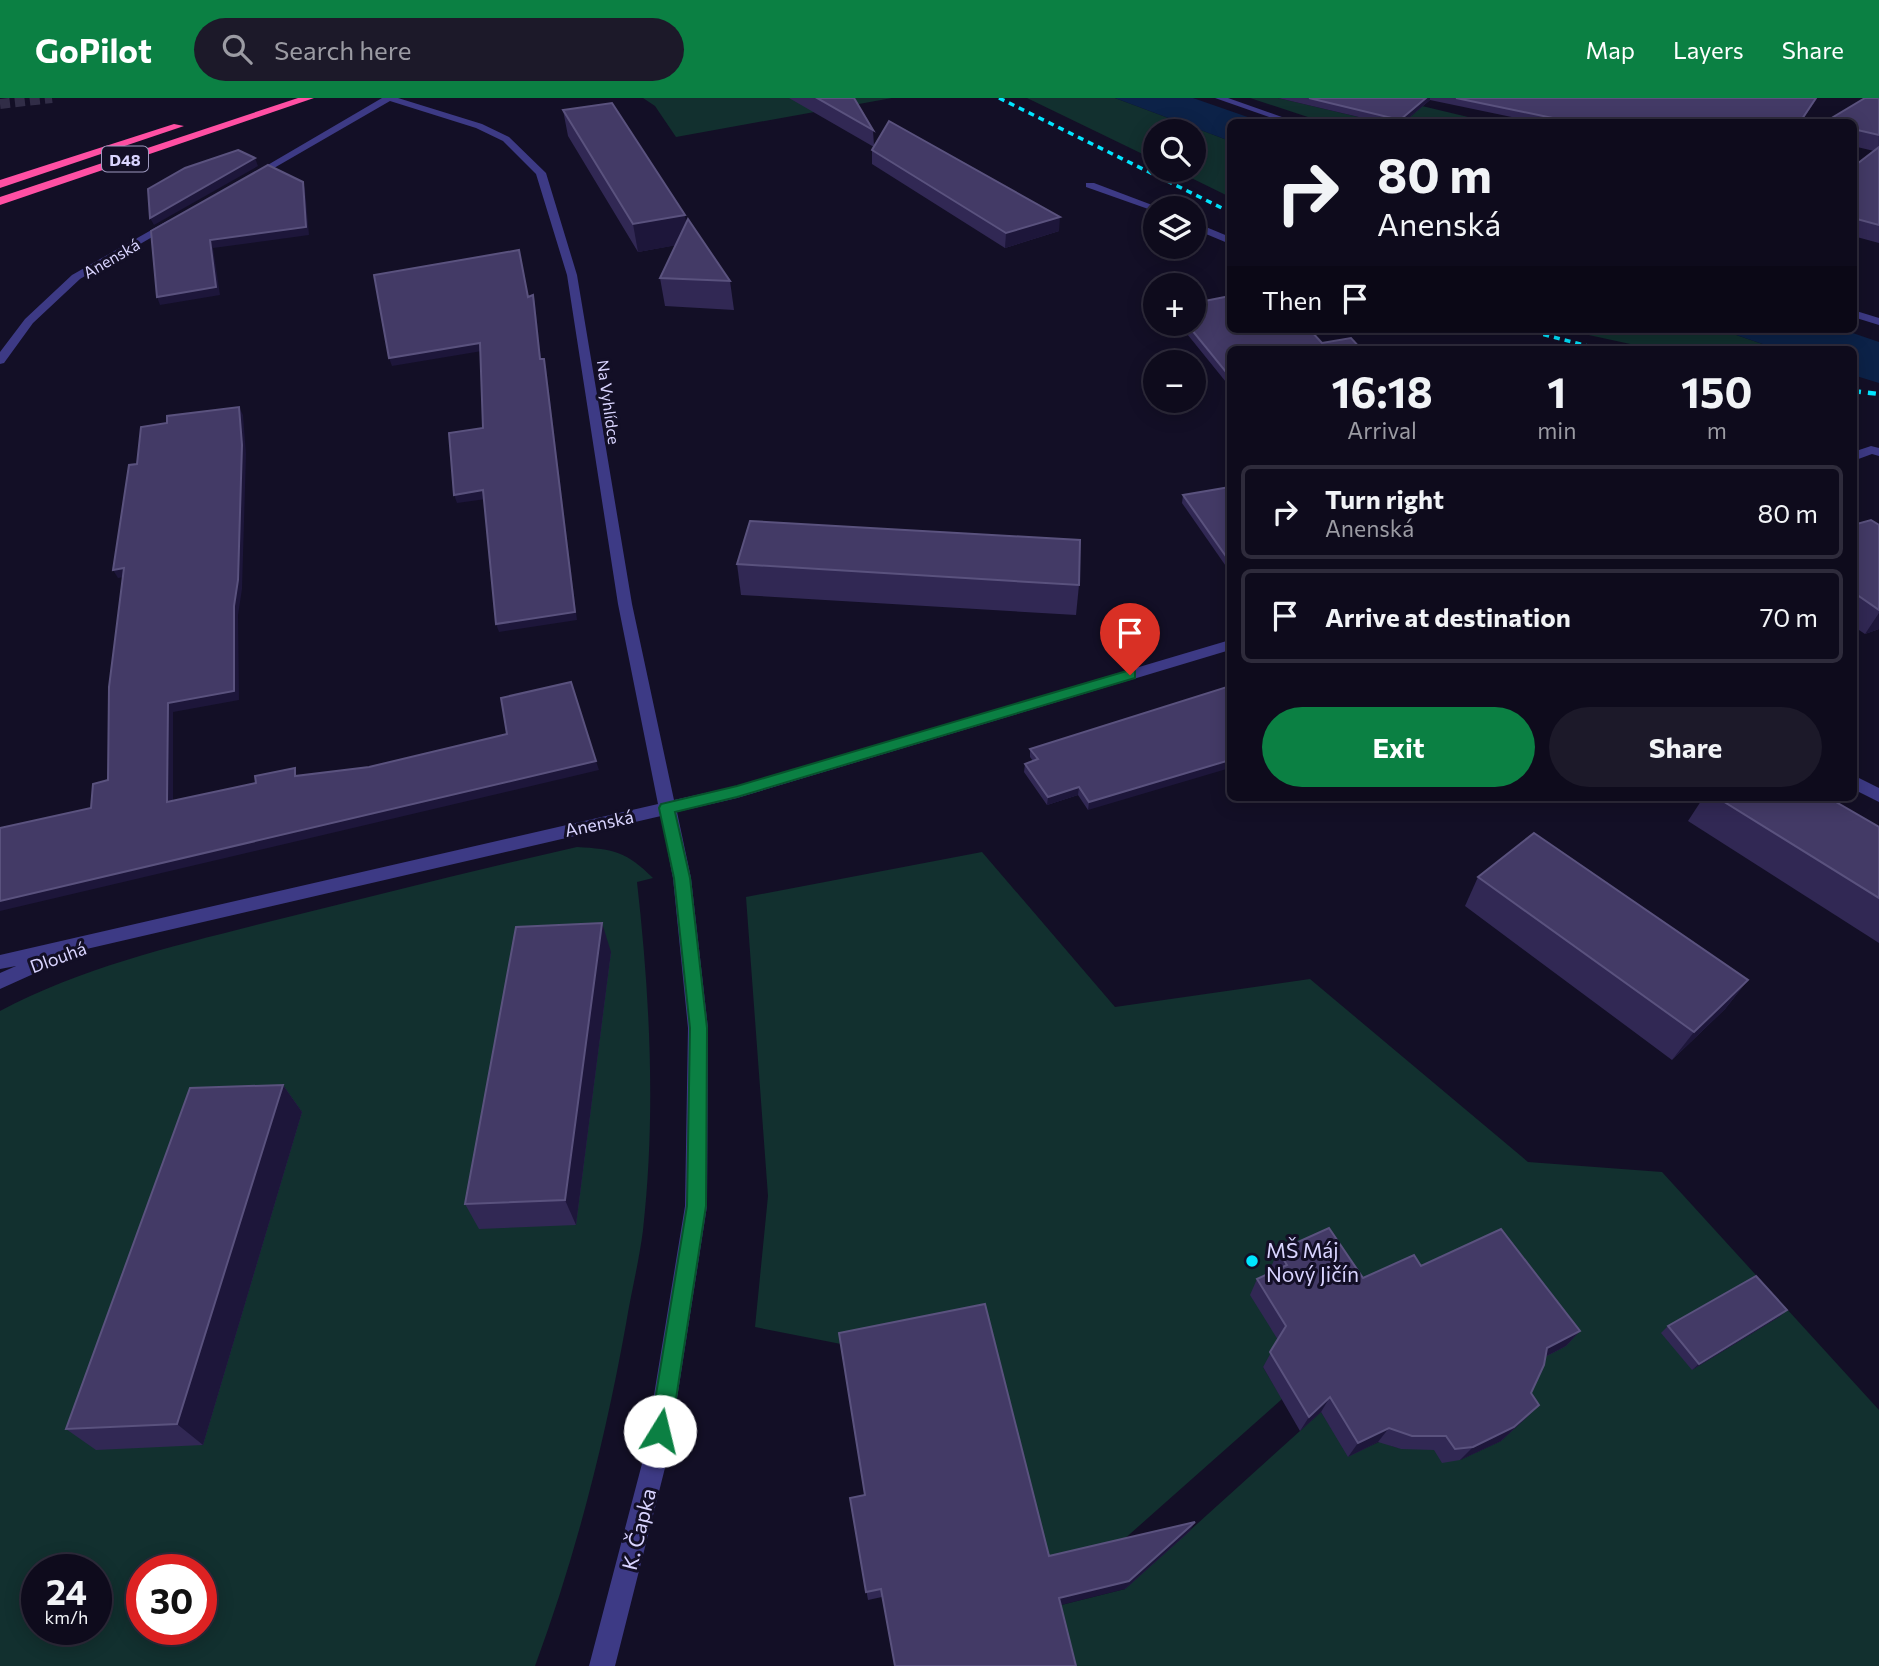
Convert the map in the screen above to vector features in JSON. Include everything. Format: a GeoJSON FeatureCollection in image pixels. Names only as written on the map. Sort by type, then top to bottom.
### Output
{"type":"FeatureCollection","features":[{"type":"Feature","properties":{"kind":"highway","name":"D48"},"geometry":{"type":"LineString","coordinates":[[0,201],[309,98]]}},
{"type":"Feature","properties":{"kind":"highway","name":"D48"},"geometry":{"type":"LineString","coordinates":[[0,184],[193,121]]}},
{"type":"Feature","properties":{"kind":"street"},"geometry":{"type":"LineString","coordinates":[[237,185],[389,98]]}},
{"type":"Feature","properties":{"kind":"street","name":"Na Vyhlídce"},"geometry":{"type":"LineString","coordinates":[[389,98],[488,131],[525,155],[541,173],[572,275],[625,604],[666,808]]}},
{"type":"Feature","properties":{"kind":"street"},"geometry":{"type":"LineString","coordinates":[[1219,98],[1283,119]]}},
{"type":"Feature","properties":{"kind":"street"},"geometry":{"type":"LineString","coordinates":[[1090,185],[1143,204]]}},
{"type":"Feature","properties":{"kind":"street","name":"Anenská"},"geometry":{"type":"LineString","coordinates":[[0,360],[29,321],[76,277],[179,219]]}},
{"type":"Feature","properties":{"kind":"street"},"geometry":{"type":"LineString","coordinates":[[1206,230],[1227,240]]}},
{"type":"Feature","properties":{"kind":"street"},"geometry":{"type":"LineString","coordinates":[[1857,314],[1879,322]]}},
{"type":"Feature","properties":{"kind":"street"},"geometry":{"type":"LineString","coordinates":[[1857,456],[1875,451]]}},
{"type":"Feature","properties":{"kind":"street","name":"Anenská"},"geometry":{"type":"LineString","coordinates":[[0,962],[737,792],[1227,646]]}},
{"type":"Feature","properties":{"kind":"street"},"geometry":{"type":"LineString","coordinates":[[1857,783],[1879,796]]}},
{"type":"Feature","properties":{"kind":"street","name":"K. Čapka"},"geometry":{"type":"LineString","coordinates":[[602,1666],[656,1456],[696,1206],[698,1028],[682,878],[666,808]]}},
{"type":"Feature","properties":{"kind":"street","name":"Dlouhá"},"geometry":{"type":"LineString","coordinates":[[0,981],[25,968],[117,935]]}},
{"type":"Feature","properties":{"kind":"green space"},"geometry":{"type":"Polygon","coordinates":[[[643,98],[892,98],[676,137],[655,106],[643,98]]]}},
{"type":"Feature","properties":{"kind":"green space"},"geometry":{"type":"Polygon","coordinates":[[[1027,98],[1115,98],[1171,119],[1143,119],[1143,154],[1027,98]]]}},
{"type":"Feature","properties":{"kind":"green space"},"geometry":{"type":"Polygon","coordinates":[[[1250,98],[1278,98],[1367,119],[1314,119],[1250,98]]]}},
{"type":"Feature","properties":{"kind":"green space"},"geometry":{"type":"Polygon","coordinates":[[[1422,106],[1468,117],[1466,119],[1408,119],[1422,106]]]}},
{"type":"Feature","properties":{"kind":"green space"},"geometry":{"type":"Polygon","coordinates":[[[1206,132],[1227,140],[1227,196],[1199,182],[1206,182],[1206,132]]]}},
{"type":"Feature","properties":{"kind":"green space"},"geometry":{"type":"Polygon","coordinates":[[[1579,333],[1731,333],[1768,346],[1640,346],[1579,333]]]}},
{"type":"Feature","properties":{"kind":"green space"},"geometry":{"type":"Polygon","coordinates":[[[577,847],[601,849],[627,857],[653,878],[637,882],[650,1056],[647,1187],[641,1242],[599,1454],[564,1582],[535,1666],[0,1666],[0,1011],[65,981],[99,969],[272,921],[577,847]]]}},
{"type":"Feature","properties":{"kind":"green space","name":"MŠ Máj Nový Jičín"},"geometry":{"type":"Polygon","coordinates":[[[982,852],[1115,1007],[1310,979],[1528,1162],[1662,1172],[1879,1410],[1879,1666],[1072,1666],[1057,1606],[1125,1589],[1321,1412],[1349,1456],[1381,1441],[1393,1447],[1404,1448],[1428,1440],[1460,1460],[1501,1441],[1531,1364],[1565,1346],[1354,1294],[1271,1267],[1279,1281],[1280,1344],[1263,1367],[1282,1399],[1113,1549],[1046,1564],[841,1344],[755,1327],[768,1196],[746,897],[982,852]]]}},
{"type":"Feature","properties":{"kind":"water"},"geometry":{"type":"Polygon","coordinates":[[[1115,98],[1193,98],[1253,119],[1227,119],[1227,140],[1206,132],[1206,119],[1171,119],[1115,98]]]}},
{"type":"Feature","properties":{"kind":"water"},"geometry":{"type":"Polygon","coordinates":[[[1731,333],[1853,333],[1879,342],[1879,383],[1857,376],[1857,346],[1768,346],[1731,333]]]}},
{"type":"Feature","properties":{"kind":"building"},"geometry":{"type":"Polygon","coordinates":[[[817,98],[854,98],[873,130],[817,98]]]}},
{"type":"Feature","properties":{"kind":"building"},"geometry":{"type":"Polygon","coordinates":[[[1309,98],[1426,98],[1401,119],[1309,98]]]}},
{"type":"Feature","properties":{"kind":"building"},"geometry":{"type":"Polygon","coordinates":[[[1456,98],[1816,98],[1802,119],[1558,119],[1456,98]]]}},
{"type":"Feature","properties":{"kind":"building"},"geometry":{"type":"Polygon","coordinates":[[[1865,98],[1879,98],[1879,135],[1857,130],[1857,119],[1830,119],[1865,98]]]}},
{"type":"Feature","properties":{"kind":"building"},"geometry":{"type":"Polygon","coordinates":[[[612,103],[685,215],[633,224],[563,110],[612,103]]]}},
{"type":"Feature","properties":{"kind":"building"},"geometry":{"type":"Polygon","coordinates":[[[889,121],[1060,217],[1006,233],[872,150],[889,121]]]}},
{"type":"Feature","properties":{"kind":"building"},"geometry":{"type":"Polygon","coordinates":[[[1879,147],[1879,225],[1857,219],[1857,164],[1879,147]]]}},
{"type":"Feature","properties":{"kind":"building"},"geometry":{"type":"Polygon","coordinates":[[[238,150],[255,158],[150,218],[148,189],[185,168],[238,150]]]}},
{"type":"Feature","properties":{"kind":"building"},"geometry":{"type":"Polygon","coordinates":[[[268,165],[303,182],[306,227],[210,240],[216,287],[157,297],[151,231],[268,165]]]}},
{"type":"Feature","properties":{"kind":"building"},"geometry":{"type":"Polygon","coordinates":[[[688,219],[730,281],[660,278],[688,219]]]}},
{"type":"Feature","properties":{"kind":"building"},"geometry":{"type":"Polygon","coordinates":[[[519,250],[528,297],[533,295],[540,359],[544,359],[575,612],[496,624],[483,490],[454,495],[449,433],[483,428],[480,343],[389,358],[374,275],[519,250]]]}},
{"type":"Feature","properties":{"kind":"building"},"geometry":{"type":"Polygon","coordinates":[[[1227,297],[1227,333],[1313,333],[1322,343],[1351,338],[1358,346],[1227,346],[1227,373],[1197,336],[1206,336],[1206,301],[1227,297]]]}},
{"type":"Feature","properties":{"kind":"building"},"geometry":{"type":"Polygon","coordinates":[[[239,407],[242,445],[238,580],[234,606],[234,691],[168,703],[167,802],[256,783],[255,776],[295,768],[295,776],[369,767],[507,734],[501,698],[571,682],[596,761],[0,901],[0,828],[91,808],[93,784],[108,780],[109,687],[124,568],[113,570],[129,465],[137,464],[141,427],[167,423],[167,416],[239,407]]]}},
{"type":"Feature","properties":{"kind":"building"},"geometry":{"type":"Polygon","coordinates":[[[1227,488],[1227,558],[1183,495],[1227,488]]]}},
{"type":"Feature","properties":{"kind":"building"},"geometry":{"type":"Polygon","coordinates":[[[1871,520],[1879,525],[1879,610],[1857,595],[1857,524],[1871,520]]]}},
{"type":"Feature","properties":{"kind":"building"},"geometry":{"type":"Polygon","coordinates":[[[750,521],[1080,540],[1079,585],[737,564],[750,521]]]}},
{"type":"Feature","properties":{"kind":"building"},"geometry":{"type":"Polygon","coordinates":[[[1227,687],[1227,761],[1089,802],[1079,787],[1048,797],[1025,764],[1038,759],[1030,749],[1227,687]]]}},
{"type":"Feature","properties":{"kind":"building"},"geometry":{"type":"Polygon","coordinates":[[[1723,801],[1834,801],[1879,827],[1879,898],[1723,801]]]}},
{"type":"Feature","properties":{"kind":"building"},"geometry":{"type":"Polygon","coordinates":[[[1534,833],[1748,980],[1694,1032],[1478,877],[1534,833]]]}},
{"type":"Feature","properties":{"kind":"building"},"geometry":{"type":"Polygon","coordinates":[[[602,923],[565,1200],[465,1204],[516,927],[602,923]]]}},
{"type":"Feature","properties":{"kind":"building"},"geometry":{"type":"Polygon","coordinates":[[[283,1085],[177,1424],[66,1429],[190,1088],[283,1085]]]}},
{"type":"Feature","properties":{"kind":"building"},"geometry":{"type":"Polygon","coordinates":[[[1329,1228],[1363,1278],[1414,1255],[1421,1266],[1501,1229],[1580,1331],[1547,1348],[1544,1365],[1531,1393],[1539,1405],[1514,1427],[1473,1447],[1455,1449],[1446,1436],[1412,1436],[1389,1428],[1358,1443],[1330,1397],[1309,1417],[1270,1352],[1286,1326],[1257,1279],[1287,1265],[1278,1251],[1329,1228]]]}},
{"type":"Feature","properties":{"kind":"building"},"geometry":{"type":"Polygon","coordinates":[[[1756,1276],[1787,1310],[1699,1364],[1668,1326],[1756,1276]]]}},
{"type":"Feature","properties":{"kind":"building"},"geometry":{"type":"Polygon","coordinates":[[[985,1304],[1049,1556],[1195,1522],[1129,1581],[1059,1598],[1076,1666],[895,1666],[881,1589],[866,1592],[850,1498],[865,1495],[839,1333],[985,1304]]]}},
{"type":"Feature","properties":{"kind":"tunnel"},"geometry":{"type":"LineString","coordinates":[[0,104],[52,98]]}},
{"type":"Feature","properties":{"kind":"railway"},"geometry":{"type":"LineString","coordinates":[[999,98],[1227,211]]}},
{"type":"Feature","properties":{"kind":"railway"},"geometry":{"type":"LineString","coordinates":[[1537,333],[1588,346]]}},
{"type":"Feature","properties":{"kind":"railway"},"geometry":{"type":"LineString","coordinates":[[1857,391],[1879,394]]}},
{"type":"Feature","properties":{"kind":"place","name":"MŠ Máj Nový Jičín"},"geometry":{"type":"Point","coordinates":[1252,1261]}},
{"type":"Feature","properties":{"kind":"route"},"geometry":{"type":"LineString","coordinates":[[660,1431],[696,1206],[698,1028],[682,878],[666,808],[737,792],[1130,675]]}}]}
